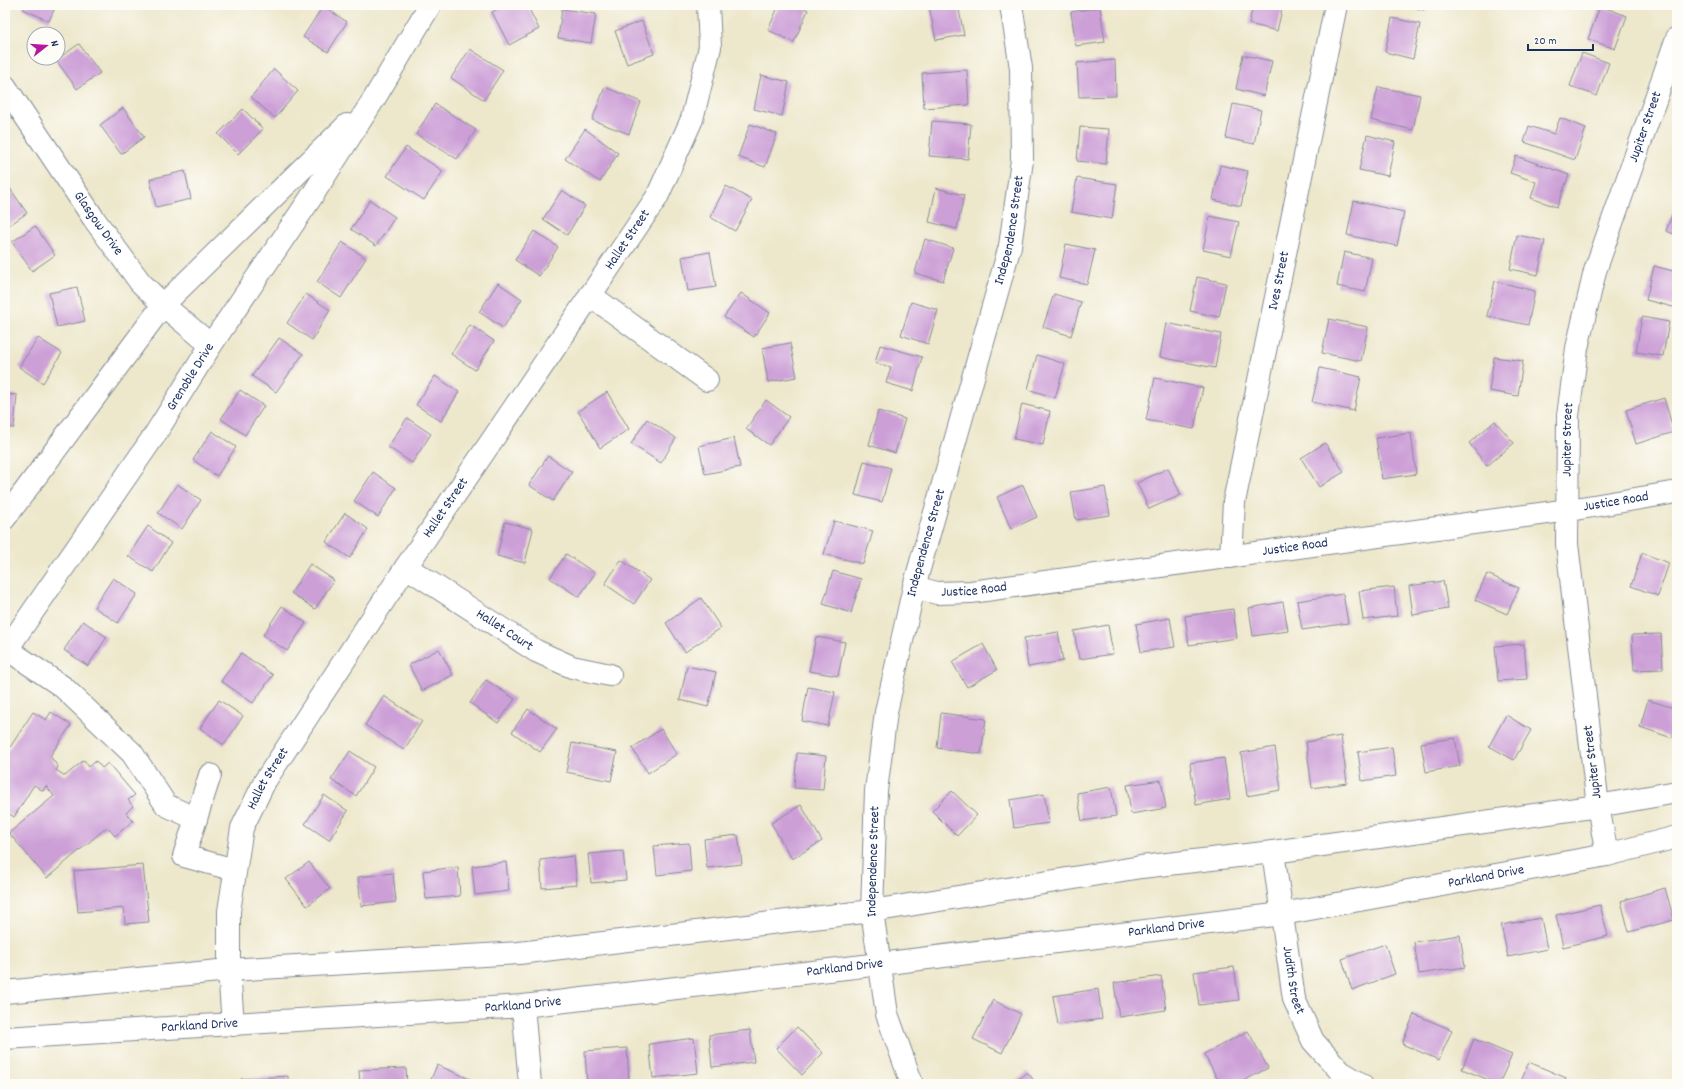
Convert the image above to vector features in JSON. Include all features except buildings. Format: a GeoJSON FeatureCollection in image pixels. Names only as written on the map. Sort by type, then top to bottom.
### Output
{"type":"FeatureCollection","features":[{"type":"Feature","properties":{"kind":"street","name":"Grenoble Drive"},"geometry":{"type":"LineString","coordinates":[[6,650],[154,436],[211,345],[310,199],[374,99],[430,5]]}},
{"type":"Feature","properties":{"kind":"street","name":"Hallet Street"},"geometry":{"type":"LineString","coordinates":[[233,1025],[229,970],[229,911],[242,828],[265,781],[406,567],[657,197],[692,119],[710,47],[708,5]]}},
{"type":"Feature","properties":{"kind":"street","name":"Independence Street"},"geometry":{"type":"LineString","coordinates":[[912,1084],[886,1014],[872,911],[877,784],[886,712],[914,587],[1010,246],[1022,160],[1021,68],[1011,5]]}},
{"type":"Feature","properties":{"kind":"street","name":"Ives Street"},"geometry":{"type":"LineString","coordinates":[[1231,557],[1234,502],[1336,5]]}},
{"type":"Feature","properties":{"kind":"street","name":"Jupiter Street"},"geometry":{"type":"LineString","coordinates":[[1607,856],[1598,806],[1567,544],[1568,416],[1577,348],[1595,271],[1677,38]]}},
{"type":"Feature","properties":{"kind":"street","name":"Glasgow Drive"},"geometry":{"type":"LineString","coordinates":[[5,86],[98,225],[140,282],[163,305],[211,345]]}},
{"type":"Feature","properties":{"kind":"street","name":"Grenoble Drive"},"geometry":{"type":"LineString","coordinates":[[6,513],[163,305],[374,99]]}},
{"type":"Feature","properties":{"kind":"street"},"geometry":{"type":"LineString","coordinates":[[590,295],[706,380]]}},
{"type":"Feature","properties":{"kind":"street","name":"Justice Road"},"geometry":{"type":"LineString","coordinates":[[914,587],[938,593],[971,592],[1568,510],[1677,492]]}},
{"type":"Feature","properties":{"kind":"street","name":"Hallet Court"},"geometry":{"type":"LineString","coordinates":[[406,567],[536,651],[572,667],[610,675]]}},
{"type":"Feature","properties":{"kind":"street"},"geometry":{"type":"LineString","coordinates":[[6,650],[63,687],[132,753],[166,805],[196,819]]}},
{"type":"Feature","properties":{"kind":"street"},"geometry":{"type":"LineString","coordinates":[[210,775],[184,856],[235,870]]}},
{"type":"Feature","properties":{"kind":"street"},"geometry":{"type":"LineString","coordinates":[[5,992],[229,970],[519,953],[872,911],[1141,867],[1273,852],[1598,806],[1677,792]]}},
{"type":"Feature","properties":{"kind":"street","name":"Parkland Drive"},"geometry":{"type":"LineString","coordinates":[[5,1038],[523,1006],[880,964],[1282,914],[1607,856],[1677,837]]}},
{"type":"Feature","properties":{"kind":"street","name":"Judith Street"},"geometry":{"type":"LineString","coordinates":[[1273,852],[1294,999],[1313,1040],[1341,1072],[1361,1084]]}},
{"type":"Feature","properties":{"kind":"street"},"geometry":{"type":"LineString","coordinates":[[523,1006],[530,1084]]}}]}
